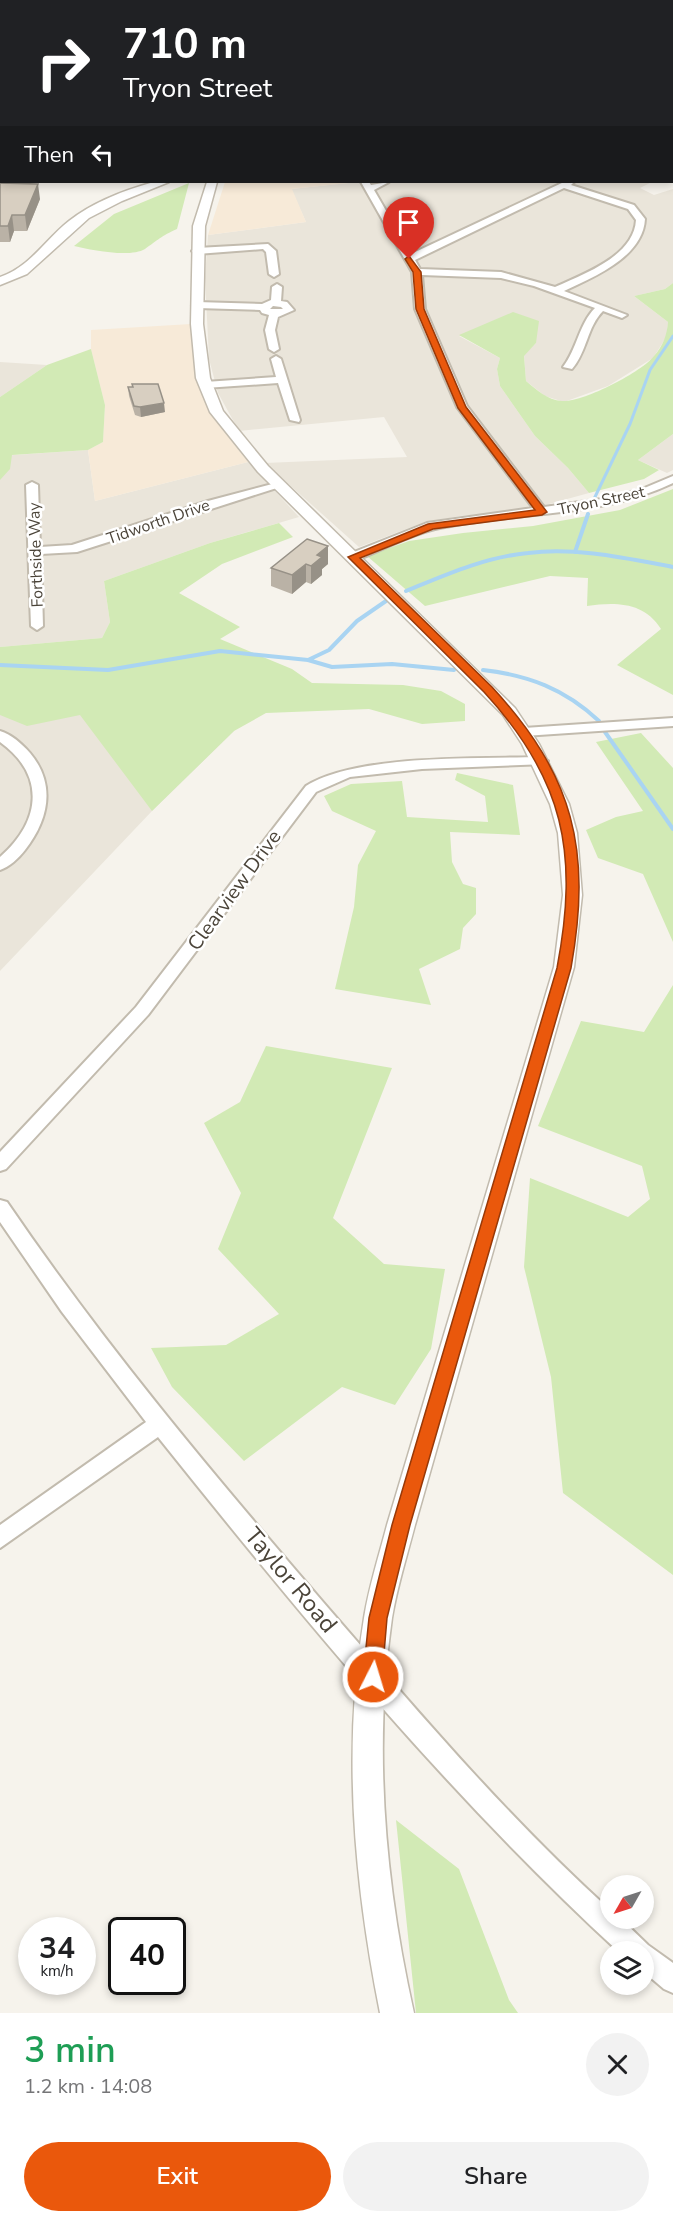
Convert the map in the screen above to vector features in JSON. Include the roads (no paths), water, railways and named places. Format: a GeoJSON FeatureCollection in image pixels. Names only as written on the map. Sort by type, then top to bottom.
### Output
{"type":"FeatureCollection","features":[{"type":"Feature","properties":{"kind":"street"},"geometry":{"type":"LineString","coordinates":[[0,280],[27,270],[63,232],[86,215],[162,183]]}},
{"type":"Feature","properties":{"kind":"street"},"geometry":{"type":"LineString","coordinates":[[212,183],[201,217],[197,251],[197,304],[199,360],[205,386],[217,412],[279,485],[488,690],[524,732],[558,795],[570,839],[574,876],[568,944],[554,1003],[401,1525],[378,1618],[366,1757],[368,1814],[373,1874],[397,2013]]}},
{"type":"Feature","properties":{"kind":"street"},"geometry":{"type":"LineString","coordinates":[[409,259],[566,183],[628,206],[638,213],[641,223],[637,238],[622,256],[555,291]]}},
{"type":"Feature","properties":{"kind":"street"},"geometry":{"type":"LineString","coordinates":[[367,185],[417,272],[420,309],[462,408],[542,512]]}},
{"type":"Feature","properties":{"kind":"street"},"geometry":{"type":"LineString","coordinates":[[197,251],[265,246],[271,250],[270,259],[274,274]]}},
{"type":"Feature","properties":{"kind":"street"},"geometry":{"type":"LineString","coordinates":[[417,272],[494,274],[555,291],[622,315]]}},
{"type":"Feature","properties":{"kind":"street"},"geometry":{"type":"LineString","coordinates":[[277,287],[270,330],[282,380],[295,420]]}},
{"type":"Feature","properties":{"kind":"street"},"geometry":{"type":"LineString","coordinates":[[197,304],[275,308]]}},
{"type":"Feature","properties":{"kind":"street"},"geometry":{"type":"LineString","coordinates":[[568,367],[580,352],[588,321],[601,308]]}},
{"type":"Feature","properties":{"kind":"street"},"geometry":{"type":"LineString","coordinates":[[205,386],[282,380]]}},
{"type":"Feature","properties":{"kind":"street","name":"Tryon Street"},"geometry":{"type":"LineString","coordinates":[[353,557],[431,526],[542,512],[632,496],[673,479]]}},
{"type":"Feature","properties":{"kind":"street","name":"Forthside Way"},"geometry":{"type":"LineString","coordinates":[[32,485],[37,626]]}},
{"type":"Feature","properties":{"kind":"street","name":"Tidworth Drive"},"geometry":{"type":"LineString","coordinates":[[36,551],[73,549],[212,503],[279,485]]}},
{"type":"Feature","properties":{"kind":"street"},"geometry":{"type":"LineString","coordinates":[[524,732],[673,722]]}},
{"type":"Feature","properties":{"kind":"street"},"geometry":{"type":"LineString","coordinates":[[0,735],[15,745],[31,762],[38,777],[41,801],[39,813],[26,839],[0,866]]}},
{"type":"Feature","properties":{"kind":"street","name":"Clearview Drive"},"geometry":{"type":"LineString","coordinates":[[0,1164],[142,1011],[311,789],[322,782],[348,773],[422,765],[541,760]]}},
{"type":"Feature","properties":{"kind":"street","name":"Taylor Road"},"geometry":{"type":"LineString","coordinates":[[0,1207],[60,1296],[159,1424],[422,1736],[576,1895],[626,1941]]}},
{"type":"Feature","properties":{"kind":"street"},"geometry":{"type":"LineString","coordinates":[[0,1538],[159,1424]]}},
{"type":"Feature","properties":{"kind":"street"},"geometry":{"type":"LineString","coordinates":[[654,1964],[673,1980]]}},
{"type":"Feature","properties":{"kind":"waterway"},"geometry":{"type":"LineString","coordinates":[[594,499],[630,424],[650,370],[673,336]]}},
{"type":"Feature","properties":{"kind":"waterway"},"geometry":{"type":"LineString","coordinates":[[575,552],[588,514]]}},
{"type":"Feature","properties":{"kind":"waterway"},"geometry":{"type":"LineString","coordinates":[[406,591],[496,558],[528,553],[575,552]]}},
{"type":"Feature","properties":{"kind":"waterway"},"geometry":{"type":"LineString","coordinates":[[575,552],[673,567]]}},
{"type":"Feature","properties":{"kind":"waterway"},"geometry":{"type":"LineString","coordinates":[[308,660],[329,650],[357,621],[386,601]]}},
{"type":"Feature","properties":{"kind":"waterway"},"geometry":{"type":"LineString","coordinates":[[0,665],[108,670],[220,651],[308,660]]}},
{"type":"Feature","properties":{"kind":"waterway"},"geometry":{"type":"LineString","coordinates":[[308,660],[332,667],[392,664],[454,670]]}},
{"type":"Feature","properties":{"kind":"waterway"},"geometry":{"type":"LineString","coordinates":[[483,670],[500,672],[545,685],[573,700],[599,721]]}},
{"type":"Feature","properties":{"kind":"waterway"},"geometry":{"type":"LineString","coordinates":[[605,732],[673,829]]}}]}
